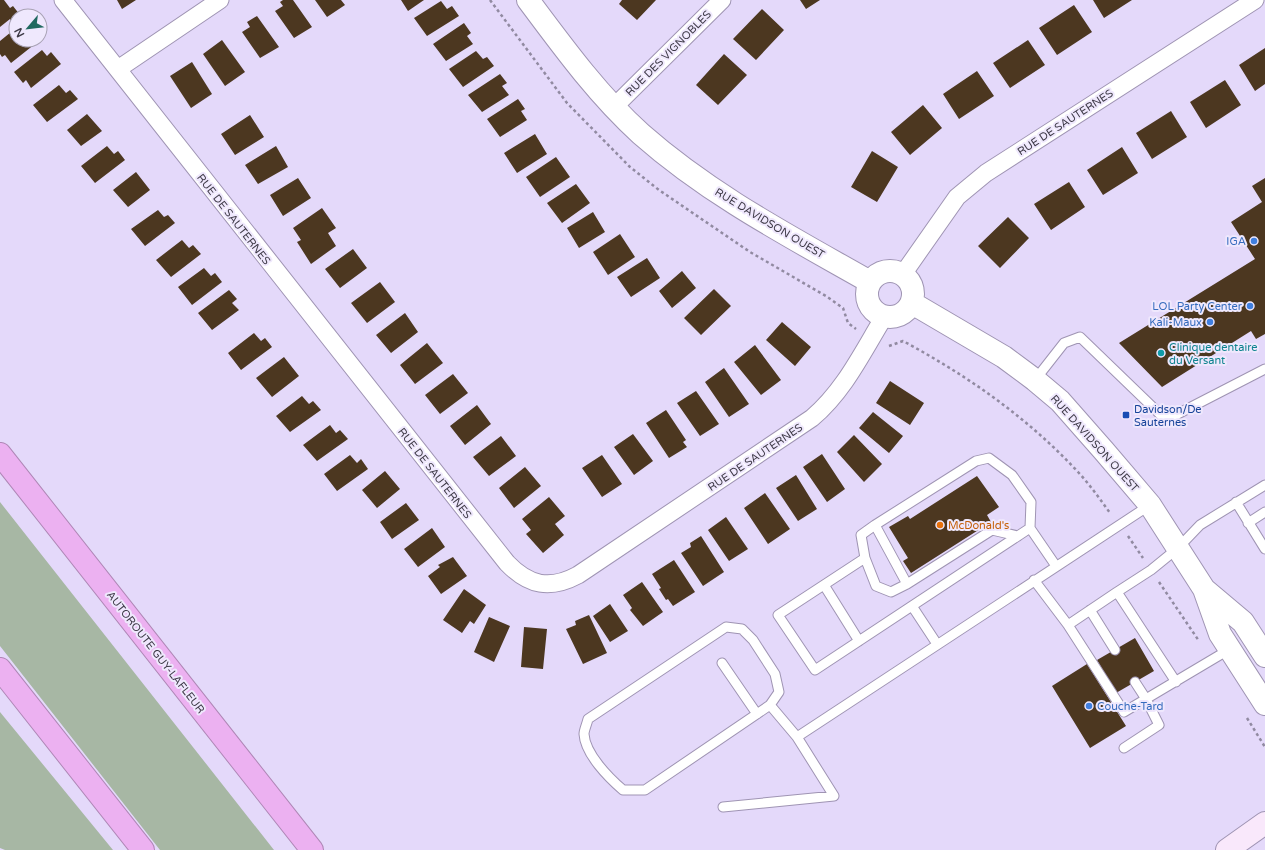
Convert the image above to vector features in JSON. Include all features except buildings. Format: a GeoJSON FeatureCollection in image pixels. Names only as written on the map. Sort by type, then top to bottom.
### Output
{"type":"FeatureCollection","features":[{"type":"Feature","properties":{"kind":"highway","name":"AUTOROUTE GUY-LAFLEUR"},"geometry":{"type":"LineString","coordinates":[[0,454],[312,850]]}},
{"type":"Feature","properties":{"kind":"highway"},"geometry":{"type":"LineString","coordinates":[[0,668],[143,850]]}},
{"type":"Feature","properties":{"kind":"main road"},"geometry":{"type":"LineString","coordinates":[[1227,850],[1265,823]]}},
{"type":"Feature","properties":{"kind":"street","name":"RUE DE SAUTERNES"},"geometry":{"type":"LineString","coordinates":[[63,0],[502,557],[518,574],[529,581],[543,584],[556,584],[578,575],[812,418],[826,407],[838,392],[884,317]]}},
{"type":"Feature","properties":{"kind":"street"},"geometry":{"type":"LineString","coordinates":[[118,69],[220,0]]}},
{"type":"Feature","properties":{"kind":"street","name":"RUE DAVIDSON OUEST"},"geometry":{"type":"LineString","coordinates":[[528,0],[557,40],[614,107],[668,157],[734,204],[870,282]]}},
{"type":"Feature","properties":{"kind":"street","name":"RUE DES VIGNOBLES"},"geometry":{"type":"LineString","coordinates":[[614,107],[722,0]]}},
{"type":"Feature","properties":{"kind":"street","name":"RUE DE SAUTERNES"},"geometry":{"type":"LineString","coordinates":[[902,274],[957,197],[986,173],[1255,0]]}},
{"type":"Feature","properties":{"kind":"street"},"geometry":{"type":"LineString","coordinates":[[885,271],[894,271],[902,274],[913,287],[914,295],[908,310],[901,316],[884,317],[874,312],[868,303],[866,292],[870,282],[876,275],[885,271]]}},
{"type":"Feature","properties":{"kind":"street","name":"RUE DAVIDSON OUEST"},"geometry":{"type":"LineString","coordinates":[[912,303],[1004,357],[1060,401],[1150,505],[1204,589],[1220,634],[1265,704]]}},
{"type":"Feature","properties":{"kind":"street","name":"RUE DAVIDSON OUEST"},"geometry":{"type":"LineString","coordinates":[[1204,589],[1243,622],[1265,656]]}},
{"type":"Feature","properties":{"kind":"lane"},"geometry":{"type":"LineString","coordinates":[[1035,380],[1064,343],[1080,337],[1166,420],[1265,369]]}},
{"type":"Feature","properties":{"kind":"lane"},"geometry":{"type":"LineString","coordinates":[[1018,536],[992,530],[907,584],[891,592],[876,586],[865,558],[861,535],[976,461],[989,458],[1012,475],[1031,502],[1030,528],[1056,566]]}},
{"type":"Feature","properties":{"kind":"lane"},"geometry":{"type":"LineString","coordinates":[[1068,625],[1151,570],[1178,548],[1200,525],[1265,485]]}},
{"type":"Feature","properties":{"kind":"lane"},"geometry":{"type":"LineString","coordinates":[[1236,502],[1265,549]]}},
{"type":"Feature","properties":{"kind":"lane"},"geometry":{"type":"LineString","coordinates":[[797,738],[937,644],[1150,505]]}},
{"type":"Feature","properties":{"kind":"lane"},"geometry":{"type":"LineString","coordinates":[[1248,523],[1265,512]]}},
{"type":"Feature","properties":{"kind":"lane"},"geometry":{"type":"LineString","coordinates":[[875,525],[907,584]]}},
{"type":"Feature","properties":{"kind":"lane"},"geometry":{"type":"LineString","coordinates":[[865,558],[778,614],[815,670],[1030,528]]}},
{"type":"Feature","properties":{"kind":"lane"},"geometry":{"type":"LineString","coordinates":[[1034,580],[1068,625],[1124,712],[1230,649]]}},
{"type":"Feature","properties":{"kind":"lane"},"geometry":{"type":"LineString","coordinates":[[824,585],[859,641]]}},
{"type":"Feature","properties":{"kind":"lane"},"geometry":{"type":"LineString","coordinates":[[1117,592],[1176,682]]}},
{"type":"Feature","properties":{"kind":"lane"},"geometry":{"type":"LineString","coordinates":[[912,606],[937,644]]}},
{"type":"Feature","properties":{"kind":"lane"},"geometry":{"type":"LineString","coordinates":[[1090,610],[1115,650]]}},
{"type":"Feature","properties":{"kind":"lane"},"geometry":{"type":"LineString","coordinates":[[726,627],[742,629],[753,640],[775,674],[779,692],[770,705],[644,790],[623,790],[606,776],[588,747],[584,734],[588,719],[726,627]]}},
{"type":"Feature","properties":{"kind":"lane"},"geometry":{"type":"LineString","coordinates":[[722,663],[757,714]]}},
{"type":"Feature","properties":{"kind":"lane"},"geometry":{"type":"LineString","coordinates":[[1124,748],[1158,725],[1146,700],[1135,682]]}},
{"type":"Feature","properties":{"kind":"lane"},"geometry":{"type":"LineString","coordinates":[[723,807],[834,796],[797,738],[770,705]]}},
{"type":"Feature","properties":{"kind":"path"},"geometry":{"type":"LineString","coordinates":[[886,346],[890,347],[903,341],[962,375],[1012,410],[1079,473],[1120,525],[1211,660]]}},
{"type":"Feature","properties":{"kind":"path"},"geometry":{"type":"LineString","coordinates":[[1245,715],[1265,747]]}},
{"type":"Feature","properties":{"kind":"green space"},"geometry":{"type":"Polygon","coordinates":[[[0,502],[274,850],[160,850],[0,646],[0,502]]]}},
{"type":"Feature","properties":{"kind":"green space"},"geometry":{"type":"Polygon","coordinates":[[[0,712],[113,850],[5,850],[0,848],[0,712]]]}},
{"type":"Feature","properties":{"kind":"place","name":"IGA"},"geometry":{"type":"Point","coordinates":[1254,241]}},
{"type":"Feature","properties":{"kind":"place","name":"LOL Party Center"},"geometry":{"type":"Point","coordinates":[1250,306]}},
{"type":"Feature","properties":{"kind":"place","name":"Kali-Maux"},"geometry":{"type":"Point","coordinates":[1210,322]}},
{"type":"Feature","properties":{"kind":"place","name":"Clinique dentaire du Versant"},"geometry":{"type":"Point","coordinates":[1161,353]}},
{"type":"Feature","properties":{"kind":"place","name":"Davidson/De Sauternes"},"geometry":{"type":"Point","coordinates":[1126,415]}},
{"type":"Feature","properties":{"kind":"place","name":"McDonald's"},"geometry":{"type":"Point","coordinates":[940,525]}},
{"type":"Feature","properties":{"kind":"place","name":"Couche-Tard"},"geometry":{"type":"Point","coordinates":[1089,706]}}]}
